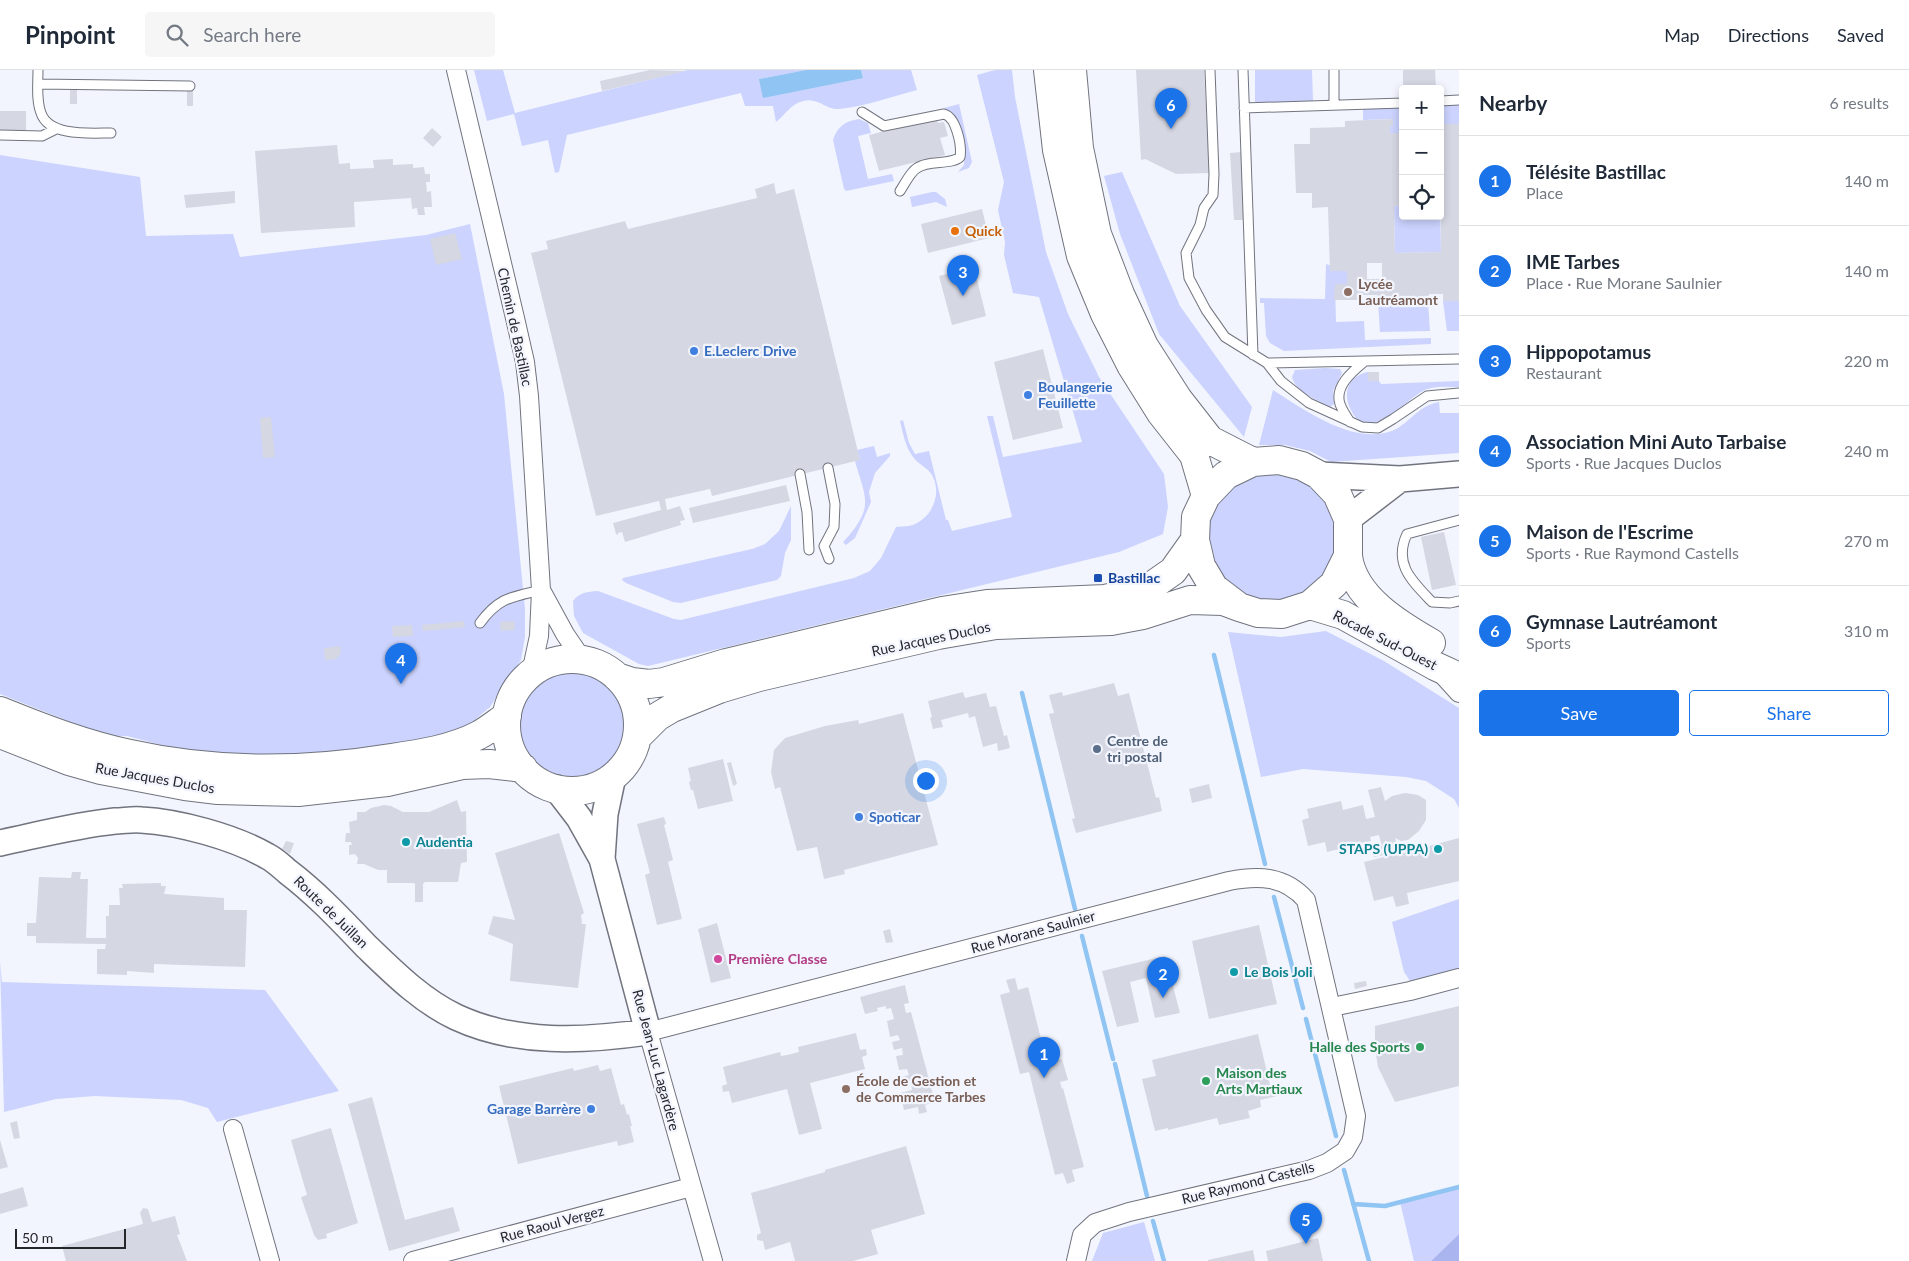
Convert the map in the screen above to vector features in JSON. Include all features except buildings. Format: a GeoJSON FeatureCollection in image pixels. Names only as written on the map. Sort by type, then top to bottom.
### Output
{"type":"FeatureCollection","features":[{"type":"Feature","properties":{"kind":"main road"},"geometry":{"type":"LineString","coordinates":[[1048,70],[1057,150],[1081,256],[1105,314],[1131,365],[1161,413],[1194,455],[1206,496]]}},
{"type":"Feature","properties":{"kind":"main road"},"geometry":{"type":"LineString","coordinates":[[1072,70],[1079,148],[1098,234],[1124,302],[1144,346],[1178,399],[1210,440],[1253,462]]}},
{"type":"Feature","properties":{"kind":"main road"},"geometry":{"type":"LineString","coordinates":[[1279,460],[1302,466],[1319,475],[1337,494],[1348,520],[1348,556],[1334,584],[1310,605],[1282,614],[1258,613],[1240,607],[1214,588],[1200,566],[1195,540],[1196,517],[1206,496],[1226,475],[1253,462],[1279,460]]}},
{"type":"Feature","properties":{"kind":"main road","name":"Rue Jacques Duclos"},"geometry":{"type":"LineString","coordinates":[[617,676],[632,682],[649,684],[664,682],[726,663],[942,611],[987,604],[1105,599],[1132,593],[1153,584],[1173,571],[1195,540]]}},
{"type":"Feature","properties":{"kind":"main road","name":"Rocade Sud-Ouest"},"geometry":{"type":"LineString","coordinates":[[1348,556],[1349,569],[1361,590],[1451,667]]}},
{"type":"Feature","properties":{"kind":"main road","name":"Rue Jacques Duclos"},"geometry":{"type":"LineString","coordinates":[[637,737],[658,717],[672,708],[718,689],[759,677],[938,635],[996,625],[1111,621],[1143,615],[1190,600],[1214,599],[1240,607]]}},
{"type":"Feature","properties":{"kind":"main road","name":"Rocade Sud-Ouest"},"geometry":{"type":"LineString","coordinates":[[1310,605],[1343,615],[1451,667]]}},
{"type":"Feature","properties":{"kind":"main road"},"geometry":{"type":"LineString","coordinates":[[564,659],[582,659],[601,665],[617,676],[628,689],[635,704],[638,721],[637,737],[632,752],[624,765],[613,776],[596,786],[576,790],[556,788],[538,781],[523,768],[512,752],[507,734],[507,716],[511,699],[519,685],[531,673],[547,664],[564,659]]}},
{"type":"Feature","properties":{"kind":"main road","name":"Rue Jacques Duclos"},"geometry":{"type":"LineString","coordinates":[[0,711],[77,739],[130,754],[172,762],[243,768],[300,768],[359,763],[415,754],[457,744],[479,735],[507,716]]}},
{"type":"Feature","properties":{"kind":"main road","name":"Rue Jacques Duclos"},"geometry":{"type":"LineString","coordinates":[[0,734],[101,770],[185,786],[218,790],[298,792],[387,782],[462,766],[489,764],[523,768]]}},
{"type":"Feature","properties":{"kind":"street","name":"Chemin de Bastillac"},"geometry":{"type":"LineString","coordinates":[[456,70],[525,362],[529,396],[541,590],[539,636],[531,673]]}},
{"type":"Feature","properties":{"kind":"street"},"geometry":{"type":"LineString","coordinates":[[1319,475],[1400,479],[1459,474]]}},
{"type":"Feature","properties":{"kind":"street"},"geometry":{"type":"LineString","coordinates":[[1348,520],[1400,479]]}},
{"type":"Feature","properties":{"kind":"street","name":"Chemin de Bastillac"},"geometry":{"type":"LineString","coordinates":[[541,590],[565,634],[582,659]]}},
{"type":"Feature","properties":{"kind":"street"},"geometry":{"type":"LineString","coordinates":[[1451,667],[1459,693]]}},
{"type":"Feature","properties":{"kind":"street","name":"Rue Jean-Luc Lagardère"},"geometry":{"type":"LineString","coordinates":[[602,859],[605,814],[613,776]]}},
{"type":"Feature","properties":{"kind":"street","name":"Rue Jean-Luc Lagardère"},"geometry":{"type":"LineString","coordinates":[[556,788],[579,818],[602,859],[712,1261]]}},
{"type":"Feature","properties":{"kind":"street","name":"Route de Juillan"},"geometry":{"type":"LineString","coordinates":[[0,843],[88,824],[140,819],[200,830],[237,842],[268,856],[308,888],[380,959],[425,1000],[456,1017],[487,1028],[522,1036],[554,1040],[615,1037],[648,1032]]}},
{"type":"Feature","properties":{"kind":"street","name":"Rue Morane Saulnier"},"geometry":{"type":"LineString","coordinates":[[648,1032],[1229,880],[1253,877],[1276,880],[1286,884],[1298,891],[1306,900],[1332,1007]]}},
{"type":"Feature","properties":{"kind":"street"},"geometry":{"type":"LineString","coordinates":[[1332,1007],[1410,991],[1459,978]]}},
{"type":"Feature","properties":{"kind":"street","name":"Rue Raymond Castells"},"geometry":{"type":"LineString","coordinates":[[1076,1261],[1082,1235],[1095,1223],[1129,1212],[1309,1170],[1327,1163],[1345,1151],[1353,1137],[1356,1116],[1332,1007]]}},
{"type":"Feature","properties":{"kind":"street"},"geometry":{"type":"LineString","coordinates":[[234,1129],[270,1261]]}},
{"type":"Feature","properties":{"kind":"street","name":"Rue Raoul Vergez"},"geometry":{"type":"LineString","coordinates":[[413,1261],[691,1187]]}},
{"type":"Feature","properties":{"kind":"lane"},"geometry":{"type":"LineString","coordinates":[[38,70],[40,111],[43,120],[56,128],[81,133],[111,133]]}},
{"type":"Feature","properties":{"kind":"lane"},"geometry":{"type":"LineString","coordinates":[[1210,70],[1214,174],[1213,195],[1204,208],[1200,225],[1186,253],[1189,278],[1206,310],[1224,337],[1267,363],[1280,381],[1309,403],[1362,427],[1378,428],[1427,396],[1459,393]]}},
{"type":"Feature","properties":{"kind":"lane"},"geometry":{"type":"LineString","coordinates":[[1243,70],[1253,355]]}},
{"type":"Feature","properties":{"kind":"lane"},"geometry":{"type":"LineString","coordinates":[[1334,70],[1334,105]]}},
{"type":"Feature","properties":{"kind":"lane"},"geometry":{"type":"LineString","coordinates":[[38,84],[190,86]]}},
{"type":"Feature","properties":{"kind":"lane"},"geometry":{"type":"LineString","coordinates":[[1444,101],[1459,100]]}},
{"type":"Feature","properties":{"kind":"lane"},"geometry":{"type":"LineString","coordinates":[[1244,108],[1399,102]]}},
{"type":"Feature","properties":{"kind":"lane"},"geometry":{"type":"LineString","coordinates":[[862,112],[884,126],[944,114],[950,115],[954,121],[960,157],[957,160],[917,168],[900,191]]}},
{"type":"Feature","properties":{"kind":"lane"},"geometry":{"type":"LineString","coordinates":[[0,135],[42,136],[56,128]]}},
{"type":"Feature","properties":{"kind":"lane"},"geometry":{"type":"LineString","coordinates":[[1267,363],[1459,359]]}},
{"type":"Feature","properties":{"kind":"lane"},"geometry":{"type":"LineString","coordinates":[[1350,422],[1339,402],[1341,388],[1350,373],[1365,361]]}},
{"type":"Feature","properties":{"kind":"lane"},"geometry":{"type":"LineString","coordinates":[[828,468],[835,504],[834,527],[824,546],[828,560]]}},
{"type":"Feature","properties":{"kind":"lane"},"geometry":{"type":"LineString","coordinates":[[800,474],[807,512],[809,550]]}},
{"type":"Feature","properties":{"kind":"lane"},"geometry":{"type":"LineString","coordinates":[[1459,520],[1407,534],[1401,546],[1405,570],[1432,602],[1450,603],[1459,601]]}},
{"type":"Feature","properties":{"kind":"lane"},"geometry":{"type":"LineString","coordinates":[[480,623],[490,609],[503,600],[541,590]]}},
{"type":"Feature","properties":{"kind":"shaded area"},"geometry":{"type":"Polygon","coordinates":[[[474,70],[503,70],[515,113],[688,70],[806,70],[759,79],[863,78],[861,70],[911,70],[917,90],[868,104],[839,109],[830,108],[809,100],[803,101],[792,107],[776,122],[773,106],[745,106],[741,93],[567,135],[559,172],[555,173],[548,140],[522,146],[514,114],[487,121],[474,70]]]}},
{"type":"Feature","properties":{"kind":"shaded area"},"geometry":{"type":"Polygon","coordinates":[[[806,70],[861,70],[863,78],[763,98],[759,79],[806,70]]]}},
{"type":"Feature","properties":{"kind":"shaded area"},"geometry":{"type":"Polygon","coordinates":[[[995,70],[1012,70],[1015,97],[1046,252],[1068,314],[1099,377],[1164,474],[1168,507],[1163,534],[1119,552],[648,666],[639,664],[583,633],[574,616],[573,601],[581,594],[587,592],[598,591],[681,620],[854,578],[870,571],[881,558],[896,527],[911,526],[927,516],[936,496],[935,482],[932,475],[910,453],[900,421],[903,420],[909,443],[915,454],[929,451],[946,520],[948,520],[952,531],[1012,517],[987,416],[993,416],[1003,457],[1082,442],[1039,297],[1013,293],[1004,255],[1005,242],[998,210],[1004,182],[977,75],[995,70]]]}},
{"type":"Feature","properties":{"kind":"shaded area"},"geometry":{"type":"Polygon","coordinates":[[[1255,70],[1312,70],[1313,101],[1255,103],[1255,70]]]}},
{"type":"Feature","properties":{"kind":"shaded area"},"geometry":{"type":"Polygon","coordinates":[[[959,104],[972,162],[969,168],[958,172],[964,165],[965,153],[959,129],[953,115],[944,108],[959,104]]]}},
{"type":"Feature","properties":{"kind":"shaded area"},"geometry":{"type":"Polygon","coordinates":[[[1459,105],[1459,124],[1444,124],[1444,106],[1459,105]]]}},
{"type":"Feature","properties":{"kind":"shaded area"},"geometry":{"type":"Polygon","coordinates":[[[1399,107],[1399,133],[1390,133],[1393,119],[1363,120],[1363,109],[1399,107]]]}},
{"type":"Feature","properties":{"kind":"shaded area"},"geometry":{"type":"Polygon","coordinates":[[[859,119],[868,123],[871,133],[858,136],[868,179],[892,174],[894,181],[846,191],[833,140],[842,125],[859,119]]]}},
{"type":"Feature","properties":{"kind":"shaded area"},"geometry":{"type":"Polygon","coordinates":[[[0,155],[140,177],[146,236],[233,234],[240,257],[426,235],[470,224],[504,394],[525,609],[525,637],[521,660],[490,707],[464,729],[450,734],[373,748],[302,755],[221,756],[169,747],[127,736],[106,736],[0,694],[0,155]]]}},
{"type":"Feature","properties":{"kind":"shaded area"},"geometry":{"type":"Polygon","coordinates":[[[1122,172],[1180,306],[1252,407],[1244,437],[1159,334],[1120,234],[1104,176],[1122,172]]]}},
{"type":"Feature","properties":{"kind":"shaded area"},"geometry":{"type":"Polygon","coordinates":[[[936,192],[945,199],[947,207],[936,202],[912,207],[910,197],[936,192]]]}},
{"type":"Feature","properties":{"kind":"shaded area"},"geometry":{"type":"Polygon","coordinates":[[[1399,205],[1399,220],[1440,220],[1441,252],[1395,253],[1394,206],[1399,205]]]}},
{"type":"Feature","properties":{"kind":"shaded area"},"geometry":{"type":"Polygon","coordinates":[[[1326,264],[1347,271],[1347,284],[1335,284],[1336,322],[1364,321],[1365,340],[1431,338],[1431,344],[1284,351],[1270,343],[1266,336],[1264,303],[1260,303],[1260,298],[1325,299],[1326,264]]]}},
{"type":"Feature","properties":{"kind":"shaded area"},"geometry":{"type":"Polygon","coordinates":[[[1443,301],[1459,301],[1459,331],[1447,331],[1443,301]]]}},
{"type":"Feature","properties":{"kind":"shaded area"},"geometry":{"type":"Polygon","coordinates":[[[1428,302],[1430,331],[1380,332],[1378,303],[1428,302]]]}},
{"type":"Feature","properties":{"kind":"shaded area"},"geometry":{"type":"Polygon","coordinates":[[[1340,369],[1342,373],[1333,391],[1334,404],[1330,407],[1302,391],[1292,377],[1295,370],[1340,369]]]}},
{"type":"Feature","properties":{"kind":"shaded area"},"geometry":{"type":"Polygon","coordinates":[[[1368,372],[1368,380],[1379,381],[1381,384],[1459,381],[1459,387],[1430,388],[1421,392],[1379,421],[1370,424],[1362,423],[1355,417],[1350,407],[1347,391],[1353,380],[1368,372]]]}},
{"type":"Feature","properties":{"kind":"shaded area"},"geometry":{"type":"Polygon","coordinates":[[[1273,390],[1331,424],[1363,434],[1379,434],[1394,430],[1425,407],[1439,402],[1440,413],[1459,413],[1459,453],[1331,462],[1310,451],[1285,445],[1259,445],[1273,390]]]}},
{"type":"Feature","properties":{"kind":"shaded area"},"geometry":{"type":"Polygon","coordinates":[[[874,446],[877,457],[890,453],[890,456],[875,473],[869,492],[871,502],[855,538],[846,545],[843,542],[860,520],[865,504],[863,488],[855,461],[860,459],[857,450],[874,446]]]}},
{"type":"Feature","properties":{"kind":"shaded area"},"geometry":{"type":"Polygon","coordinates":[[[1273,472],[1286,473],[1298,477],[1319,491],[1333,512],[1337,524],[1337,550],[1333,562],[1319,583],[1298,597],[1286,601],[1273,602],[1260,601],[1248,597],[1227,583],[1213,562],[1209,550],[1208,537],[1209,524],[1213,512],[1227,491],[1248,477],[1260,473],[1273,472]]]}},
{"type":"Feature","properties":{"kind":"shaded area"},"geometry":{"type":"Polygon","coordinates":[[[791,506],[791,540],[785,553],[781,576],[777,580],[681,603],[673,602],[622,580],[623,578],[752,549],[765,544],[779,531],[791,506]]]}},
{"type":"Feature","properties":{"kind":"shaded area"},"geometry":{"type":"Polygon","coordinates":[[[1326,631],[1384,661],[1459,708],[1459,808],[1454,799],[1426,781],[1406,777],[1303,769],[1261,777],[1228,632],[1281,637],[1326,631]]]}},
{"type":"Feature","properties":{"kind":"shaded area"},"geometry":{"type":"Polygon","coordinates":[[[571,670],[592,674],[610,686],[622,704],[626,725],[622,746],[610,764],[592,776],[571,780],[550,776],[532,764],[520,746],[516,725],[520,704],[532,686],[550,674],[571,670]]]}},
{"type":"Feature","properties":{"kind":"shaded area"},"geometry":{"type":"Polygon","coordinates":[[[1459,899],[1459,969],[1410,981],[1404,972],[1392,922],[1459,899]]]}},
{"type":"Feature","properties":{"kind":"shaded area"},"geometry":{"type":"Polygon","coordinates":[[[0,962],[2,982],[265,990],[339,1091],[217,1122],[208,1108],[181,1100],[95,1096],[56,1099],[4,1112],[0,962]]]}},
{"type":"Feature","properties":{"kind":"shaded area"},"geometry":{"type":"Polygon","coordinates":[[[1459,1186],[1459,1234],[1431,1261],[1414,1261],[1400,1202],[1459,1186]]]}},
{"type":"Feature","properties":{"kind":"shaded area"},"geometry":{"type":"Polygon","coordinates":[[[1144,1222],[1155,1261],[1092,1261],[1103,1233],[1144,1222]]]}},
{"type":"Feature","properties":{"kind":"shaded area"},"geometry":{"type":"Polygon","coordinates":[[[1459,1234],[1459,1261],[1431,1261],[1459,1234]]]}},
{"type":"Feature","properties":{"kind":"waterway"},"geometry":{"type":"LineString","coordinates":[[1214,655],[1265,864]]}},
{"type":"Feature","properties":{"kind":"waterway"},"geometry":{"type":"LineString","coordinates":[[1022,693],[1075,909]]}},
{"type":"Feature","properties":{"kind":"waterway"},"geometry":{"type":"LineString","coordinates":[[1274,897],[1303,1008]]}},
{"type":"Feature","properties":{"kind":"waterway"},"geometry":{"type":"LineString","coordinates":[[1082,936],[1113,1059]]}},
{"type":"Feature","properties":{"kind":"waterway"},"geometry":{"type":"LineString","coordinates":[[1306,1019],[1336,1136]]}},
{"type":"Feature","properties":{"kind":"waterway"},"geometry":{"type":"LineString","coordinates":[[1115,1064],[1147,1196]]}},
{"type":"Feature","properties":{"kind":"waterway"},"geometry":{"type":"LineString","coordinates":[[1344,1170],[1369,1261]]}},
{"type":"Feature","properties":{"kind":"waterway"},"geometry":{"type":"LineString","coordinates":[[1353,1204],[1385,1206],[1459,1187]]}},
{"type":"Feature","properties":{"kind":"waterway"},"geometry":{"type":"LineString","coordinates":[[1153,1221],[1164,1261]]}},
{"type":"Feature","properties":{"kind":"place","name":"Gymnase Lautréamont"},"geometry":{"type":"Point","coordinates":[1171,129]}},
{"type":"Feature","properties":{"kind":"place","name":"Quick"},"geometry":{"type":"Point","coordinates":[955,231]}},
{"type":"Feature","properties":{"kind":"place","name":"Lycée Lautréamont"},"geometry":{"type":"Point","coordinates":[1348,292]}},
{"type":"Feature","properties":{"kind":"place","name":"Hippopotamus"},"geometry":{"type":"Point","coordinates":[963,296]}},
{"type":"Feature","properties":{"kind":"place","name":"E.Leclerc Drive"},"geometry":{"type":"Point","coordinates":[694,351]}},
{"type":"Feature","properties":{"kind":"place","name":"Boulangerie Feuillette"},"geometry":{"type":"Point","coordinates":[1028,395]}},
{"type":"Feature","properties":{"kind":"place","name":"Bastillac"},"geometry":{"type":"Point","coordinates":[1098,578]}},
{"type":"Feature","properties":{"kind":"place","name":"Association Mini Auto Tarbaise"},"geometry":{"type":"Point","coordinates":[401,684]}},
{"type":"Feature","properties":{"kind":"place","name":"Centre de tri postal"},"geometry":{"type":"Point","coordinates":[1097,749]}},
{"type":"Feature","properties":{"kind":"place","name":"Spoticar"},"geometry":{"type":"Point","coordinates":[859,817]}},
{"type":"Feature","properties":{"kind":"place","name":"Audentia"},"geometry":{"type":"Point","coordinates":[406,842]}},
{"type":"Feature","properties":{"kind":"place","name":"STAPS (UPPA)"},"geometry":{"type":"Point","coordinates":[1438,849]}},
{"type":"Feature","properties":{"kind":"place","name":"Première Classe"},"geometry":{"type":"Point","coordinates":[718,959]}},
{"type":"Feature","properties":{"kind":"place","name":"Le Bois Joli"},"geometry":{"type":"Point","coordinates":[1234,972]}},
{"type":"Feature","properties":{"kind":"place","name":"IME Tarbes"},"geometry":{"type":"Point","coordinates":[1163,998]}},
{"type":"Feature","properties":{"kind":"place","name":"Halle des Sports"},"geometry":{"type":"Point","coordinates":[1420,1047]}},
{"type":"Feature","properties":{"kind":"place","name":"Télésite Bastillac"},"geometry":{"type":"Point","coordinates":[1044,1078]}},
{"type":"Feature","properties":{"kind":"place","name":"Maison des Arts Martiaux"},"geometry":{"type":"Point","coordinates":[1206,1081]}},
{"type":"Feature","properties":{"kind":"place","name":"École de Gestion et de Commerce Tarbes"},"geometry":{"type":"Point","coordinates":[846,1089]}},
{"type":"Feature","properties":{"kind":"place","name":"Garage Barrère"},"geometry":{"type":"Point","coordinates":[591,1109]}},
{"type":"Feature","properties":{"kind":"place","name":"Maison de l'Escrime"},"geometry":{"type":"Point","coordinates":[1306,1244]}}]}
